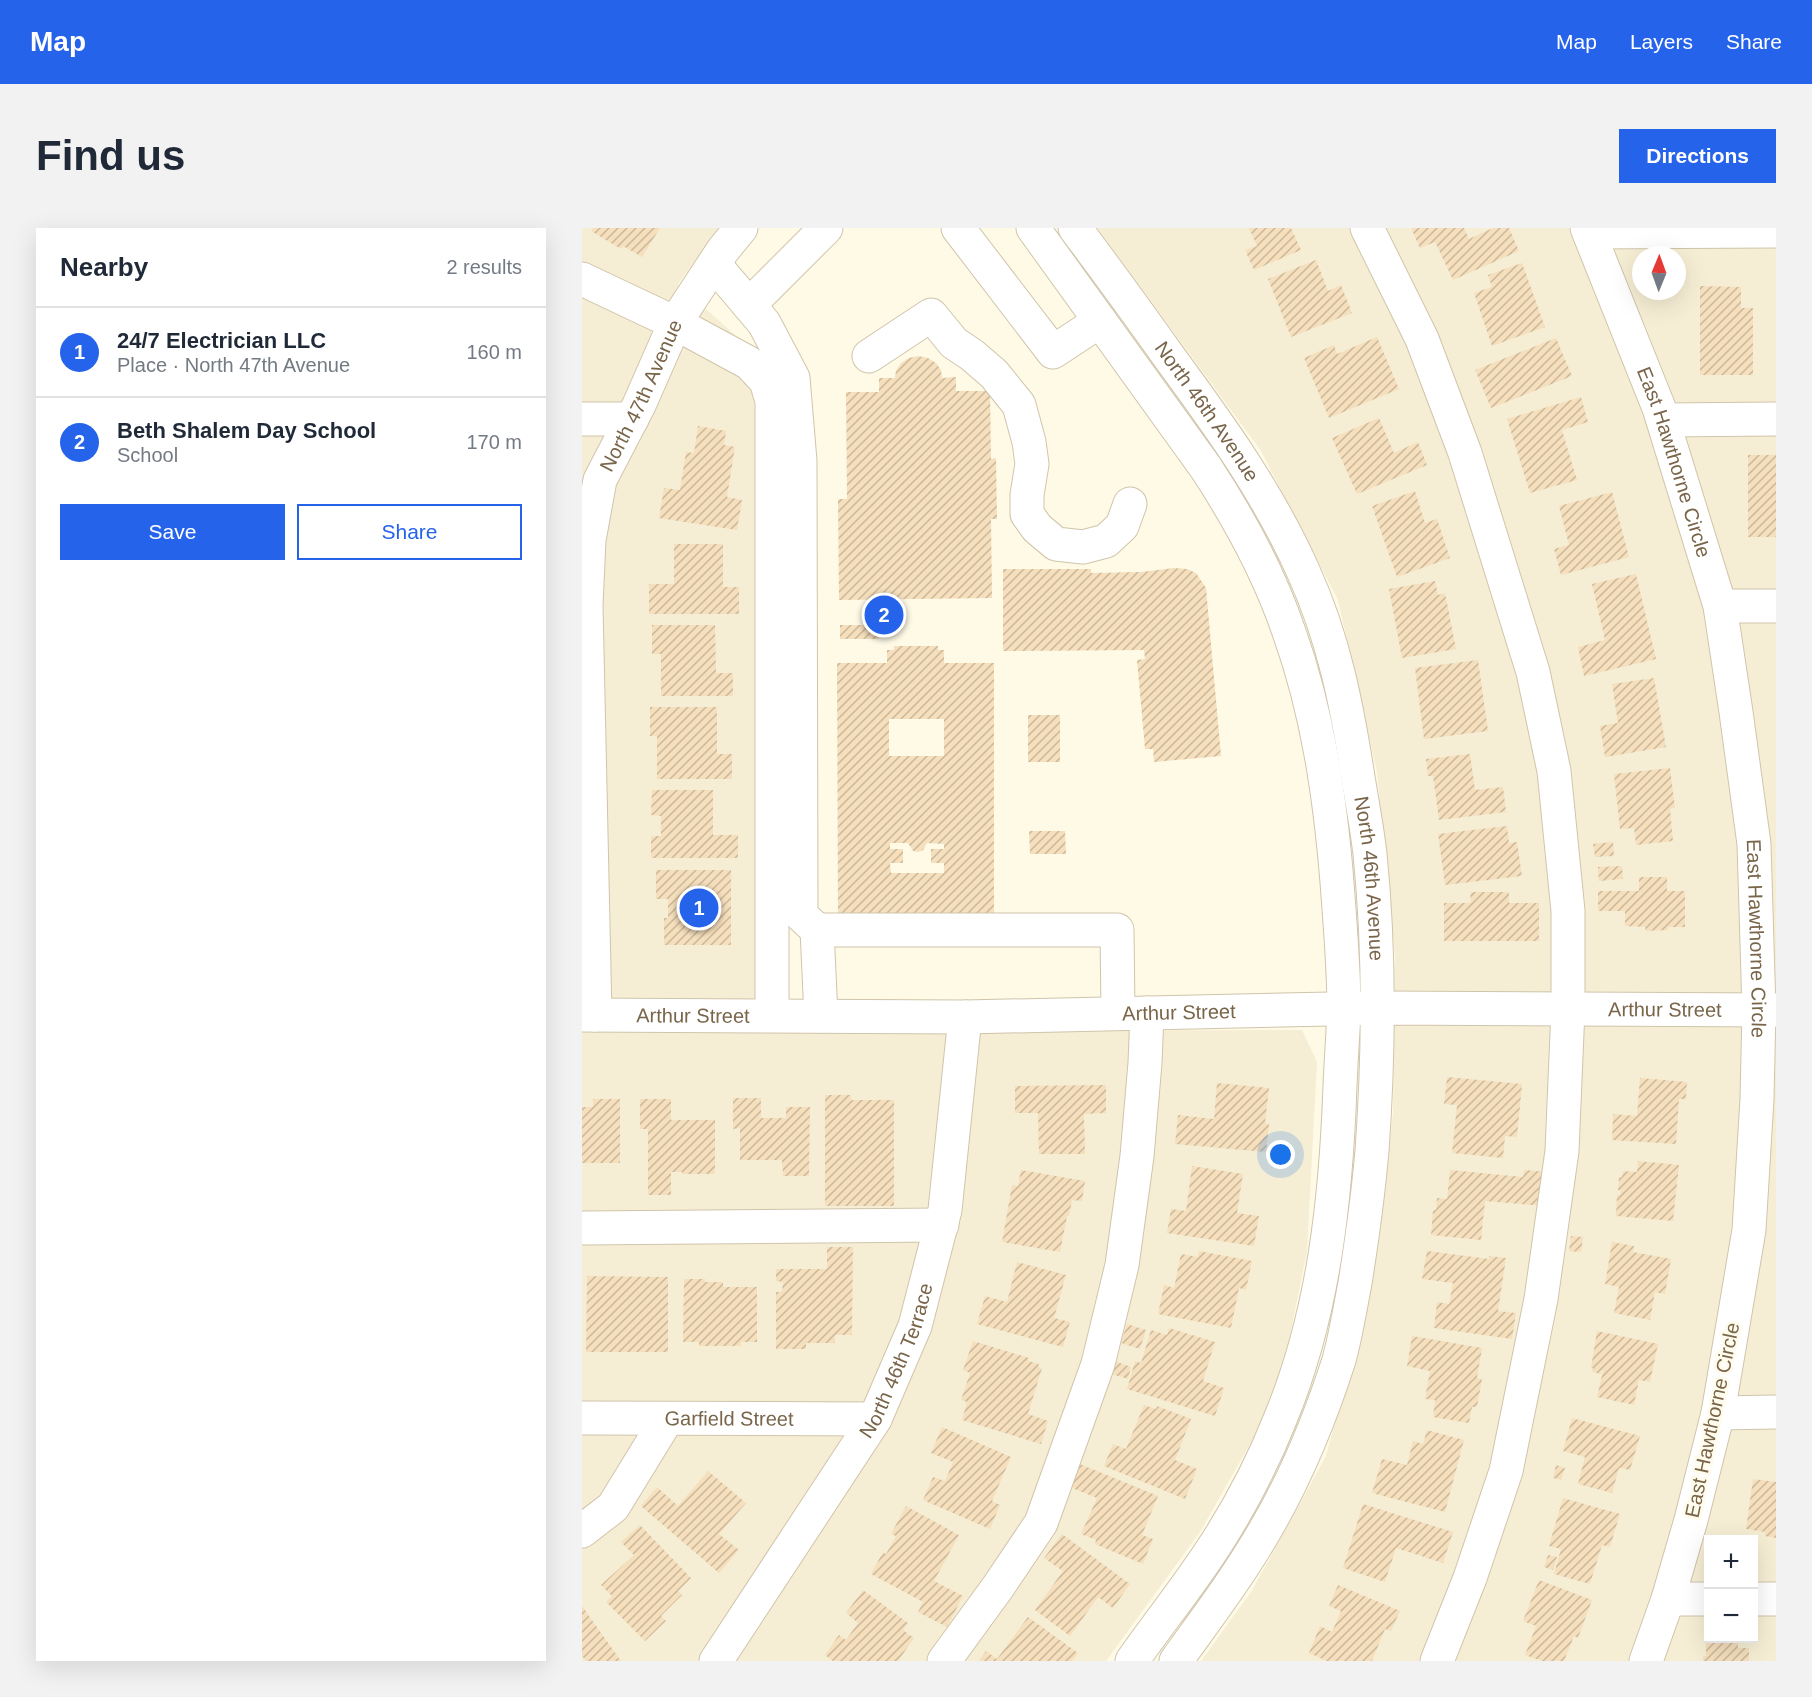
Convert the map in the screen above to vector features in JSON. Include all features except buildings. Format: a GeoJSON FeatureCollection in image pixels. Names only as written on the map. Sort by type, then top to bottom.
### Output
{"type":"FeatureCollection","features":[{"type":"Feature","properties":{"kind":"street","name":"North 47th Avenue"},"geometry":{"type":"LineString","coordinates":[[589,1015],[584,605],[589,540],[600,480],[632,419],[675,323],[741,228]]}},
{"type":"Feature","properties":{"kind":"street"},"geometry":{"type":"LineString","coordinates":[[749,306],[826,228]]}},
{"type":"Feature","properties":{"kind":"street"},"geometry":{"type":"LineString","coordinates":[[958,228],[1053,352],[1100,321]]}},
{"type":"Feature","properties":{"kind":"street","name":"North 46th Avenue"},"geometry":{"type":"LineString","coordinates":[[1033,228],[1206,468],[1232,508],[1264,570],[1290,634],[1316,725],[1324,770],[1339,911],[1344,1009],[1336,1164],[1320,1288],[1311,1327],[1297,1376],[1262,1462],[1216,1544],[1132,1661]]}},
{"type":"Feature","properties":{"kind":"street","name":"North 46th Avenue"},"geometry":{"type":"LineString","coordinates":[[1075,228],[1239,454],[1275,514],[1306,578],[1323,620],[1348,710],[1370,850],[1378,1008],[1377,1084],[1365,1224],[1347,1329],[1338,1362],[1306,1449],[1269,1522],[1234,1581],[1176,1661]]}},
{"type":"Feature","properties":{"kind":"street"},"geometry":{"type":"LineString","coordinates":[[1367,228],[1422,339],[1466,453],[1533,672],[1554,771],[1568,911],[1568,1010],[1562,1151],[1541,1299],[1506,1471],[1470,1578],[1437,1661]]}},
{"type":"Feature","properties":{"kind":"street"},"geometry":{"type":"LineString","coordinates":[[1588,230],[1776,231]]}},
{"type":"Feature","properties":{"kind":"street","name":"East Hawthorne Circle"},"geometry":{"type":"LineString","coordinates":[[1588,230],[1663,420],[1720,606],[1762,797],[1754,844],[1767,1010],[1757,1099],[1763,1222],[1691,1520],[1668,1599],[1646,1661]]}},
{"type":"Feature","properties":{"kind":"street"},"geometry":{"type":"LineString","coordinates":[[714,264],[764,323],[793,378],[800,460],[801,915],[817,930],[1117,930],[1145,1063],[1136,1167],[1122,1264],[1098,1364],[1041,1523],[944,1661]]}},
{"type":"Feature","properties":{"kind":"street"},"geometry":{"type":"LineString","coordinates":[[582,279],[675,323],[749,363],[766,381],[772,401],[772,1016]]}},
{"type":"Feature","properties":{"kind":"street"},"geometry":{"type":"LineString","coordinates":[[869,356],[931,315],[954,343],[994,374],[1019,405],[1029,442],[1032,464],[1027,495],[1027,514],[1037,528],[1056,544],[1083,547],[1106,541],[1122,526],[1130,504]]}},
{"type":"Feature","properties":{"kind":"street"},"geometry":{"type":"LineString","coordinates":[[582,419],[632,419]]}},
{"type":"Feature","properties":{"kind":"street"},"geometry":{"type":"LineString","coordinates":[[1663,420],[1776,419]]}},
{"type":"Feature","properties":{"kind":"street"},"geometry":{"type":"LineString","coordinates":[[1720,606],[1776,606]]}},
{"type":"Feature","properties":{"kind":"street"},"geometry":{"type":"LineString","coordinates":[[817,930],[821,1016]]}},
{"type":"Feature","properties":{"kind":"street","name":"Arthur Street"},"geometry":{"type":"LineString","coordinates":[[589,1015],[965,1017],[1378,1008],[1767,1010]]}},
{"type":"Feature","properties":{"kind":"street","name":"North 46th Terrace"},"geometry":{"type":"LineString","coordinates":[[716,1661],[875,1419],[915,1326],[945,1210],[965,1017]]}},
{"type":"Feature","properties":{"kind":"street"},"geometry":{"type":"LineString","coordinates":[[582,1228],[942,1225]]}},
{"type":"Feature","properties":{"kind":"street"},"geometry":{"type":"LineString","coordinates":[[1718,1413],[1776,1412]]}},
{"type":"Feature","properties":{"kind":"street","name":"Garfield Street"},"geometry":{"type":"LineString","coordinates":[[582,1418],[875,1419]]}},
{"type":"Feature","properties":{"kind":"street"},"geometry":{"type":"LineString","coordinates":[[582,1531],[613,1507],[667,1419]]}},
{"type":"Feature","properties":{"kind":"street"},"geometry":{"type":"LineString","coordinates":[[1203,1561],[1234,1581]]}},
{"type":"Feature","properties":{"kind":"street"},"geometry":{"type":"LineString","coordinates":[[1668,1599],[1704,1599]]}},
{"type":"Feature","properties":{"kind":"street"},"geometry":{"type":"LineString","coordinates":[[1758,1599],[1776,1599]]}},
{"type":"Feature","properties":{"kind":"shaded area"},"geometry":{"type":"Polygon","coordinates":[[[582,228],[719,228],[678,284],[774,370],[775,1032],[1302,1030],[1317,1062],[1307,1251],[1289,1340],[1266,1416],[1200,1532],[1106,1661],[582,1661],[582,228]]]}},
{"type":"Feature","properties":{"kind":"shaded area"},"geometry":{"type":"Polygon","coordinates":[[[1097,228],[1776,228],[1776,1661],[1201,1661],[1251,1592],[1326,1456],[1361,1326],[1380,1226],[1393,1113],[1395,957],[1377,772],[1338,600],[1261,451],[1097,228]]]}},
{"type":"Feature","properties":{"kind":"place","name":"Beth Shalem Day School"},"geometry":{"type":"Point","coordinates":[884,615]}},
{"type":"Feature","properties":{"kind":"place","name":"24/7 Electrician LLC"},"geometry":{"type":"Point","coordinates":[699,908]}}]}
